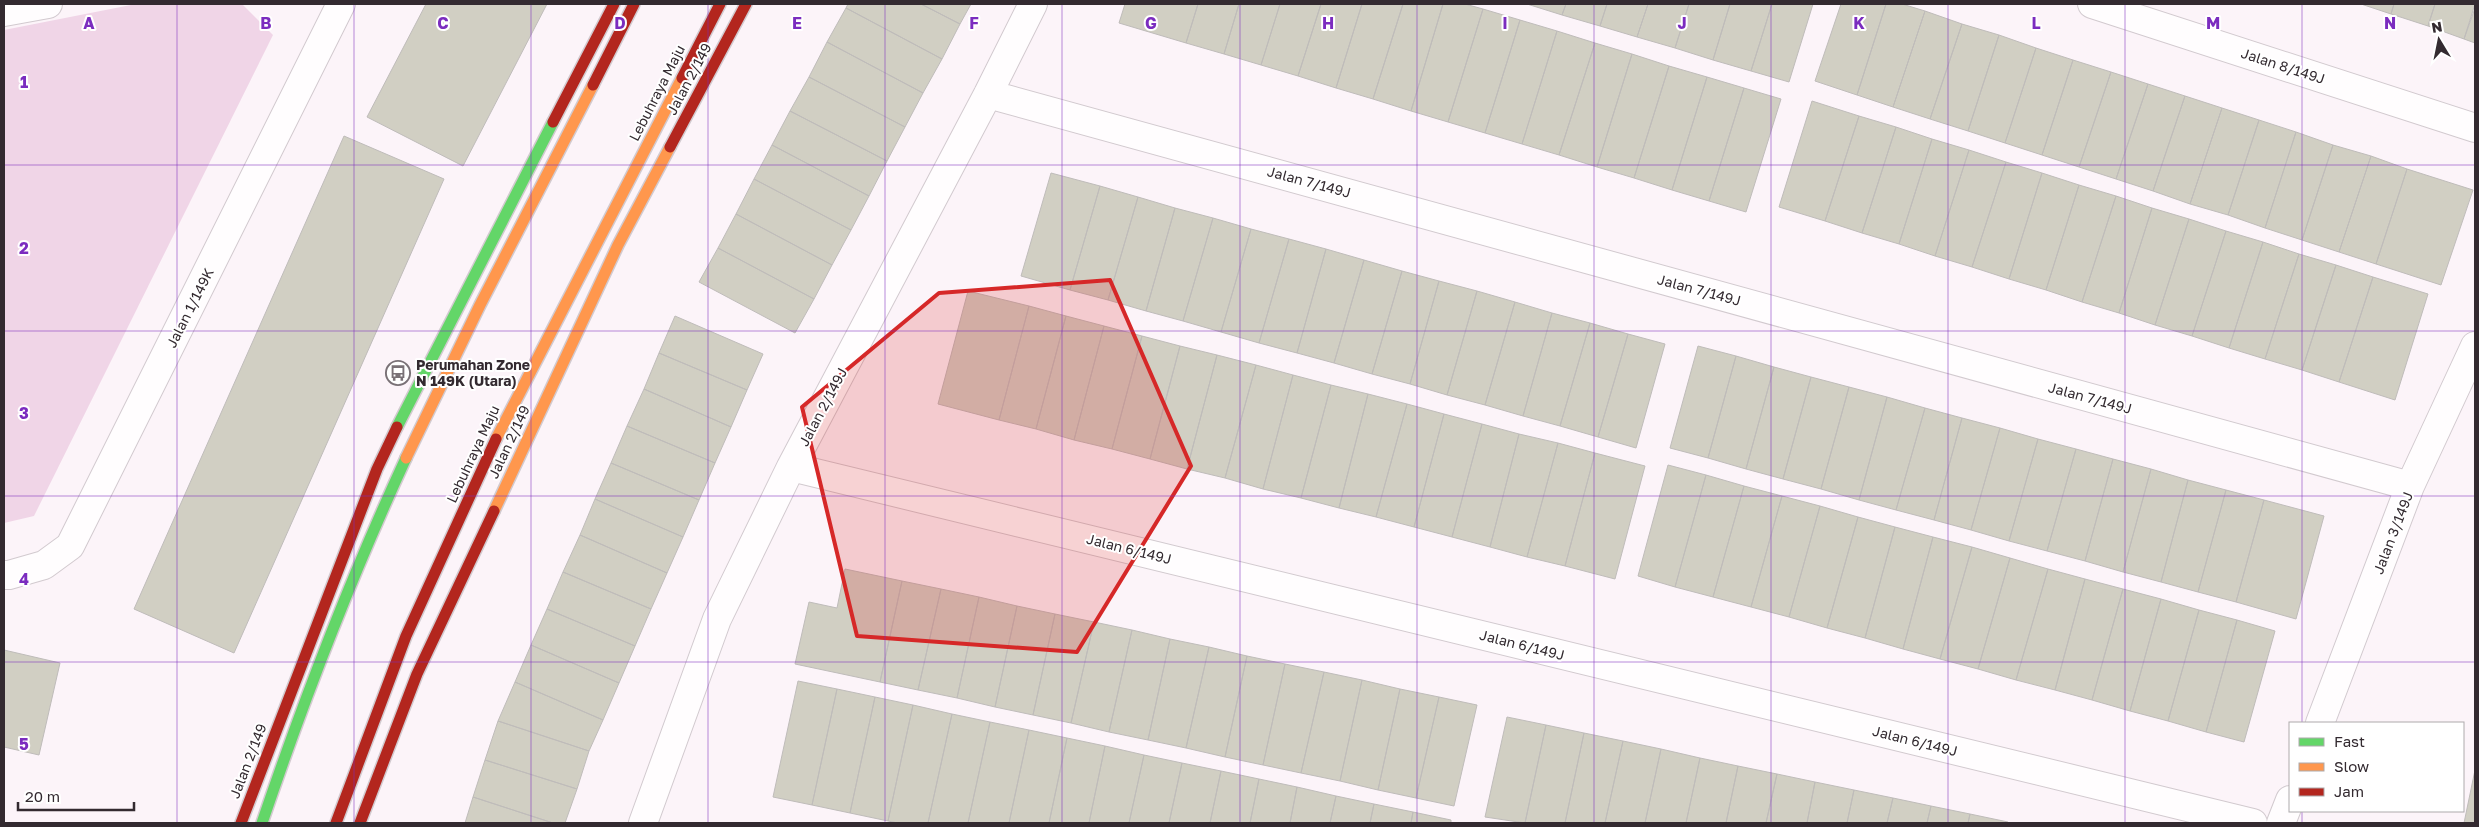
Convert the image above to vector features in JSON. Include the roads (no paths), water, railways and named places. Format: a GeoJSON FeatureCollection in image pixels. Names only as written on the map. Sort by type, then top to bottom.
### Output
{"type":"FeatureCollection","features":[{"type":"Feature","properties":{"kind":"main road","name":"Jalan 2/149"},"geometry":{"type":"LineString","coordinates":[[241,823],[377,469],[423,373],[614,4]]}},
{"type":"Feature","properties":{"kind":"main road"},"geometry":{"type":"LineString","coordinates":[[262,823],[287,744],[383,508],[496,275],[634,4]]}},
{"type":"Feature","properties":{"kind":"main road","name":"Lebuhraya Maju"},"geometry":{"type":"LineString","coordinates":[[336,823],[406,636],[503,424],[720,4]]}},
{"type":"Feature","properties":{"kind":"main road","name":"Jalan 2/149"},"geometry":{"type":"LineString","coordinates":[[360,823],[416,674],[614,254],[746,4]]}},
{"type":"Feature","properties":{"kind":"main road"},"geometry":{"type":"LineString","coordinates":[[227,823],[248,802]]}},
{"type":"Feature","properties":{"kind":"street"},"geometry":{"type":"LineString","coordinates":[[4,12],[48,4]]}},
{"type":"Feature","properties":{"kind":"street","name":"Jalan 1/149K"},"geometry":{"type":"LineString","coordinates":[[4,575],[44,565],[70,546],[342,4]]}},
{"type":"Feature","properties":{"kind":"street","name":"Jalan 2/149J"},"geometry":{"type":"LineString","coordinates":[[643,823],[717,619],[791,467],[1034,4]]}},
{"type":"Feature","properties":{"kind":"street","name":"Jalan 8/149J"},"geometry":{"type":"LineString","coordinates":[[2092,4],[2475,128]]}},
{"type":"Feature","properties":{"kind":"street","name":"Jalan 7/149J"},"geometry":{"type":"LineString","coordinates":[[988,94],[2410,486]]}},
{"type":"Feature","properties":{"kind":"street","name":"Jalan 3/149J"},"geometry":{"type":"LineString","coordinates":[[2320,722],[2410,486],[2475,346]]}},
{"type":"Feature","properties":{"kind":"street","name":"Jalan 6/149J"},"geometry":{"type":"LineString","coordinates":[[791,467],[2253,823]]}},
{"type":"Feature","properties":{"kind":"street"},"geometry":{"type":"LineString","coordinates":[[2281,823],[2289,803]]}},
{"type":"Feature","properties":{"kind":"place","name":"Perumahan Zone N 149K (Utara)"},"geometry":{"type":"Point","coordinates":[398,373]}}]}
